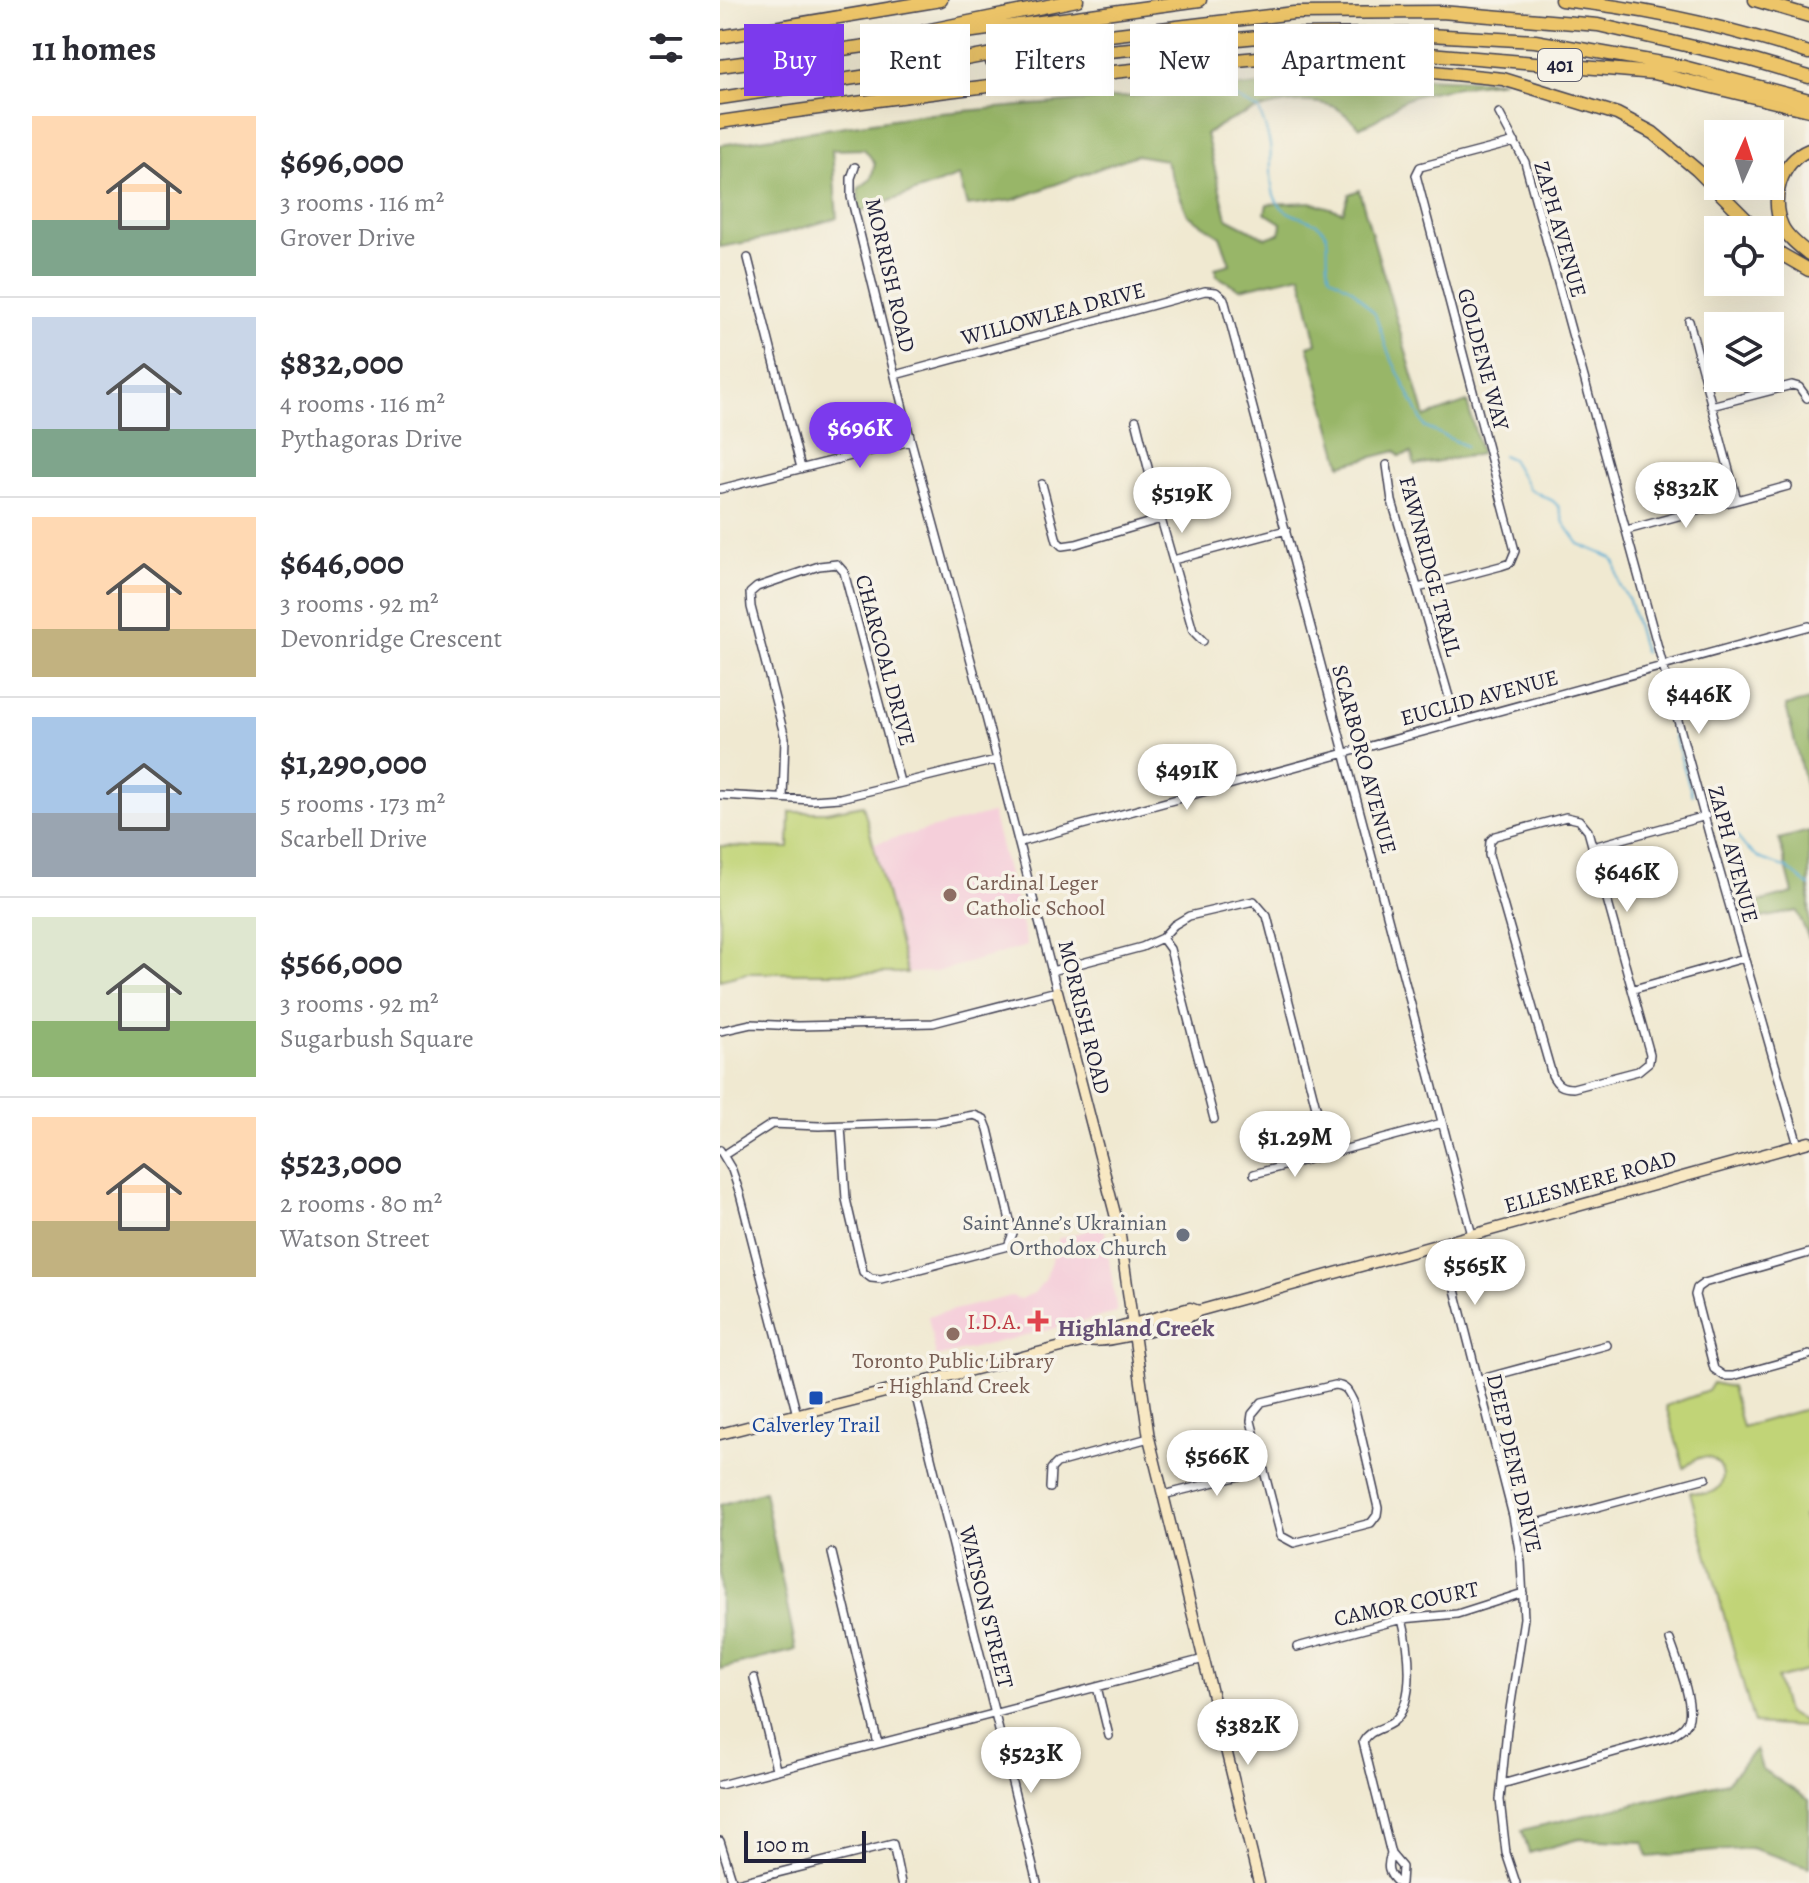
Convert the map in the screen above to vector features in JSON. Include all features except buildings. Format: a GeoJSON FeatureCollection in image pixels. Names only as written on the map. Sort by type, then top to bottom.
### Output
{"type":"FeatureCollection","features":[{"type":"Feature","properties":{"kind":"highway"},"geometry":{"type":"LineString","coordinates":[[720,37],[941,0]]}},
{"type":"Feature","properties":{"kind":"highway"},"geometry":{"type":"LineString","coordinates":[[948,24],[1077,0]]}},
{"type":"Feature","properties":{"kind":"highway"},"geometry":{"type":"LineString","coordinates":[[970,31],[1200,0]]}},
{"type":"Feature","properties":{"kind":"highway"},"geometry":{"type":"LineString","coordinates":[[1561,0],[1601,4],[1742,32],[1809,53]]}},
{"type":"Feature","properties":{"kind":"highway"},"geometry":{"type":"LineString","coordinates":[[1755,0],[1809,16]]}},
{"type":"Feature","properties":{"kind":"highway","name":"401"},"geometry":{"type":"LineString","coordinates":[[970,58],[1068,40],[1294,13],[1441,12],[1598,25],[1751,60],[1809,77]]}},
{"type":"Feature","properties":{"kind":"highway"},"geometry":{"type":"LineString","coordinates":[[970,64],[1280,35],[1411,34],[1535,41],[1684,67],[1809,100]]}},
{"type":"Feature","properties":{"kind":"highway"},"geometry":{"type":"LineString","coordinates":[[720,66],[860,46]]}},
{"type":"Feature","properties":{"kind":"highway","name":"401"},"geometry":{"type":"LineString","coordinates":[[1434,54],[1654,73],[1809,110]]}},
{"type":"Feature","properties":{"kind":"highway","name":"401"},"geometry":{"type":"LineString","coordinates":[[720,122],[1043,79],[1254,59]]}},
{"type":"Feature","properties":{"kind":"highway"},"geometry":{"type":"LineString","coordinates":[[1434,72],[1503,79],[1617,114],[1653,133],[1697,170],[1743,216]]}},
{"type":"Feature","properties":{"kind":"highway","name":"401"},"geometry":{"type":"LineString","coordinates":[[720,98],[860,77]]}},
{"type":"Feature","properties":{"kind":"highway"},"geometry":{"type":"LineString","coordinates":[[1809,150],[1788,165],[1778,186],[1777,208],[1783,228],[1809,254]]}},
{"type":"Feature","properties":{"kind":"highway"},"geometry":{"type":"LineString","coordinates":[[1784,256],[1809,270]]}},
{"type":"Feature","properties":{"kind":"main road","name":"MORRISH ROAD"},"geometry":{"type":"LineString","coordinates":[[1057,991],[1119,1229],[1149,1438],[1259,1883]]}},
{"type":"Feature","properties":{"kind":"main road","name":"ELLESMERE ROAD"},"geometry":{"type":"LineString","coordinates":[[720,1434],[1089,1340],[1098,1343],[1133,1329],[1192,1317],[1198,1311],[1804,1143]]}},
{"type":"Feature","properties":{"kind":"street","name":"ZAPH AVENUE"},"geometry":{"type":"LineString","coordinates":[[1499,113],[1525,162],[1744,958],[1804,1143]]}},
{"type":"Feature","properties":{"kind":"street","name":"GOLDENE WAY"},"geometry":{"type":"LineString","coordinates":[[1418,588],[1510,563],[1515,551],[1416,175],[1420,167],[1515,142]]}},
{"type":"Feature","properties":{"kind":"street","name":"MORRISH ROAD"},"geometry":{"type":"LineString","coordinates":[[855,167],[851,178],[851,197],[911,441],[1020,842],[1057,991]]}},
{"type":"Feature","properties":{"kind":"street"},"geometry":{"type":"LineString","coordinates":[[748,258],[801,468]]}},
{"type":"Feature","properties":{"kind":"street","name":"WILLOWLEA DRIVE"},"geometry":{"type":"LineString","coordinates":[[895,375],[1205,291],[1220,294]]}},
{"type":"Feature","properties":{"kind":"street","name":"SCARBORO AVENUE"},"geometry":{"type":"LineString","coordinates":[[1220,294],[1226,303],[1472,1235]]}},
{"type":"Feature","properties":{"kind":"street"},"geometry":{"type":"LineString","coordinates":[[1689,321],[1737,500]]}},
{"type":"Feature","properties":{"kind":"street"},"geometry":{"type":"LineString","coordinates":[[1711,406],[1792,385],[1799,387],[1807,398]]}},
{"type":"Feature","properties":{"kind":"street"},"geometry":{"type":"LineString","coordinates":[[1136,420],[1193,631],[1203,641]]}},
{"type":"Feature","properties":{"kind":"street"},"geometry":{"type":"LineString","coordinates":[[720,489],[911,441]]}},
{"type":"Feature","properties":{"kind":"street","name":"FAWNRIDGE TRAIL"},"geometry":{"type":"LineString","coordinates":[[1387,465],[1392,501],[1456,721]]}},
{"type":"Feature","properties":{"kind":"street"},"geometry":{"type":"LineString","coordinates":[[1042,484],[1057,541],[1062,546],[1161,519]]}},
{"type":"Feature","properties":{"kind":"street"},"geometry":{"type":"LineString","coordinates":[[1627,530],[1788,486]]}},
{"type":"Feature","properties":{"kind":"street"},"geometry":{"type":"LineString","coordinates":[[1173,560],[1286,530]]}},
{"type":"Feature","properties":{"kind":"street","name":"CHARCOAL DRIVE"},"geometry":{"type":"LineString","coordinates":[[783,798],[785,738],[750,593],[757,587],[819,566],[837,564],[844,572],[900,782]]}},
{"type":"Feature","properties":{"kind":"street","name":"EUCLID AVENUE"},"geometry":{"type":"LineString","coordinates":[[1020,842],[1809,626]]}},
{"type":"Feature","properties":{"kind":"street"},"geometry":{"type":"LineString","coordinates":[[720,795],[840,798],[996,760]]}},
{"type":"Feature","properties":{"kind":"street"},"geometry":{"type":"LineString","coordinates":[[1593,847],[1706,816]]}},
{"type":"Feature","properties":{"kind":"street"},"geometry":{"type":"LineString","coordinates":[[1566,817],[1574,817],[1585,825],[1634,989],[1650,1054],[1644,1067],[1573,1088],[1564,1088],[1555,1082],[1489,855],[1490,841],[1495,836],[1566,817]]}},
{"type":"Feature","properties":{"kind":"street"},"geometry":{"type":"LineString","coordinates":[[1052,971],[1142,947],[1162,938],[1174,925],[1189,916],[1254,901],[1267,916],[1328,1154]]}},
{"type":"Feature","properties":{"kind":"street"},"geometry":{"type":"LineString","coordinates":[[1162,938],[1170,949],[1214,1119]]}},
{"type":"Feature","properties":{"kind":"street"},"geometry":{"type":"LineString","coordinates":[[1634,989],[1744,958]]}},
{"type":"Feature","properties":{"kind":"street"},"geometry":{"type":"LineString","coordinates":[[720,1031],[751,1024],[933,1023],[1057,991]]}},
{"type":"Feature","properties":{"kind":"street"},"geometry":{"type":"LineString","coordinates":[[797,1415],[740,1194],[722,1152],[772,1124],[841,1126],[936,1122],[974,1115],[984,1119],[1013,1233],[1008,1246],[881,1279],[871,1278],[863,1272],[849,1217],[841,1126]]}},
{"type":"Feature","properties":{"kind":"street"},"geometry":{"type":"LineString","coordinates":[[1254,1174],[1442,1123]]}},
{"type":"Feature","properties":{"kind":"street","name":"DEEP DENE DRIVE"},"geometry":{"type":"LineString","coordinates":[[1443,1243],[1515,1529],[1523,1593],[1524,1618],[1502,1784],[1501,1823],[1506,1853],[1516,1883]]}},
{"type":"Feature","properties":{"kind":"street"},"geometry":{"type":"LineString","coordinates":[[1809,1253],[1704,1283],[1697,1288],[1695,1295],[1714,1369],[1719,1374],[1733,1376],[1809,1355]]}},
{"type":"Feature","properties":{"kind":"street"},"geometry":{"type":"LineString","coordinates":[[1478,1380],[1607,1345]]}},
{"type":"Feature","properties":{"kind":"street","name":"WATSON STREET"},"geometry":{"type":"LineString","coordinates":[[913,1385],[1037,1883]]}},
{"type":"Feature","properties":{"kind":"street"},"geometry":{"type":"LineString","coordinates":[[1342,1386],[1353,1401],[1378,1508],[1377,1515],[1371,1523],[1294,1543],[1281,1536],[1264,1470],[1251,1421],[1258,1404],[1342,1386]]}},
{"type":"Feature","properties":{"kind":"street"},"geometry":{"type":"LineString","coordinates":[[1050,1488],[1051,1469],[1057,1463],[1149,1438]]}},
{"type":"Feature","properties":{"kind":"street"},"geometry":{"type":"LineString","coordinates":[[1163,1495],[1264,1470]]}},
{"type":"Feature","properties":{"kind":"street"},"geometry":{"type":"LineString","coordinates":[[1515,1529],[1706,1478]]}},
{"type":"Feature","properties":{"kind":"street"},"geometry":{"type":"LineString","coordinates":[[832,1553],[878,1744]]}},
{"type":"Feature","properties":{"kind":"street","name":"CAMOR COURT"},"geometry":{"type":"LineString","coordinates":[[1297,1647],[1402,1619],[1457,1614],[1523,1593]]}},
{"type":"Feature","properties":{"kind":"street"},"geometry":{"type":"LineString","coordinates":[[1391,1854],[1387,1865],[1390,1876],[1399,1883],[1402,1867],[1391,1854],[1363,1742],[1367,1734],[1393,1722],[1404,1706],[1410,1661],[1402,1619]]}},
{"type":"Feature","properties":{"kind":"street"},"geometry":{"type":"LineString","coordinates":[[1502,1784],[1668,1737],[1683,1727],[1689,1718],[1687,1695],[1670,1640]]}},
{"type":"Feature","properties":{"kind":"street"},"geometry":{"type":"LineString","coordinates":[[720,1785],[1204,1659]]}},
{"type":"Feature","properties":{"kind":"street"},"geometry":{"type":"LineString","coordinates":[[754,1678],[776,1769]]}},
{"type":"Feature","properties":{"kind":"street"},"geometry":{"type":"LineString","coordinates":[[1097,1687],[1109,1736]]}},
{"type":"Feature","properties":{"kind":"street"},"geometry":{"type":"LineString","coordinates":[[720,1841],[722,1856],[735,1883],[893,1844],[901,1883]]}},
{"type":"Feature","properties":{"kind":"shaded area","name":"Cardinal Leger Catholic School"},"geometry":{"type":"Polygon","coordinates":[[[992,813],[1027,946],[936,972],[907,973],[872,844],[992,813]]]}},
{"type":"Feature","properties":{"kind":"shaded area"},"geometry":{"type":"Polygon","coordinates":[[[1104,1226],[1117,1313],[936,1357],[928,1316],[1012,1296],[1020,1299],[1034,1293],[1045,1279],[1059,1238],[1104,1226]]]}},
{"type":"Feature","properties":{"kind":"green space"},"geometry":{"type":"Polygon","coordinates":[[[1434,79],[1504,81],[1434,92],[1434,79]]]}},
{"type":"Feature","properties":{"kind":"green space"},"geometry":{"type":"Polygon","coordinates":[[[1254,86],[1254,96],[1417,96],[1397,104],[1360,127],[1335,107],[1303,102],[1251,112],[1206,134],[1227,218],[1266,238],[1280,233],[1281,223],[1265,213],[1267,204],[1311,202],[1343,212],[1349,194],[1359,190],[1425,417],[1467,402],[1481,454],[1415,465],[1411,453],[1399,456],[1396,451],[1341,465],[1308,346],[1317,343],[1301,275],[1240,289],[1217,276],[1215,268],[1230,264],[1220,236],[1188,215],[1165,160],[1136,155],[1013,200],[967,206],[959,176],[859,212],[858,189],[871,179],[875,163],[864,149],[832,150],[837,218],[764,239],[720,247],[720,145],[919,115],[1135,96],[1238,96],[1238,87],[1254,86]]]}},
{"type":"Feature","properties":{"kind":"green space"},"geometry":{"type":"Polygon","coordinates":[[[1809,700],[1809,800],[1786,706],[1809,700]]]}},
{"type":"Feature","properties":{"kind":"green space"},"geometry":{"type":"Polygon","coordinates":[[[863,805],[907,973],[747,973],[720,980],[720,846],[789,848],[790,812],[826,812],[863,805]]]}},
{"type":"Feature","properties":{"kind":"green space"},"geometry":{"type":"Polygon","coordinates":[[[1809,831],[1809,939],[1797,911],[1746,921],[1744,906],[1793,893],[1779,839],[1809,831]]]}},
{"type":"Feature","properties":{"kind":"green space"},"geometry":{"type":"Polygon","coordinates":[[[1713,1383],[1731,1387],[1742,1427],[1809,1408],[1809,1514],[1803,1516],[1809,1538],[1809,1670],[1777,1679],[1786,1713],[1804,1721],[1802,1727],[1754,1724],[1690,1492],[1706,1494],[1716,1490],[1723,1478],[1722,1471],[1714,1460],[1707,1457],[1697,1459],[1684,1468],[1666,1406],[1708,1391],[1713,1383]]]}},
{"type":"Feature","properties":{"kind":"green space"},"geometry":{"type":"Polygon","coordinates":[[[764,1491],[796,1650],[720,1669],[720,1505],[764,1491]]]}},
{"type":"Feature","properties":{"kind":"green space"},"geometry":{"type":"Polygon","coordinates":[[[1756,1749],[1762,1769],[1809,1800],[1809,1867],[1751,1848],[1648,1857],[1644,1842],[1579,1839],[1529,1853],[1522,1830],[1727,1782],[1756,1749]]]}},
{"type":"Feature","properties":{"kind":"waterway"},"geometry":{"type":"LineString","coordinates":[[1232,96],[1259,110],[1269,141],[1272,183],[1278,204],[1292,214],[1315,223],[1326,234],[1330,276],[1352,289],[1375,314],[1388,352],[1425,427],[1466,446]]}},
{"type":"Feature","properties":{"kind":"waterway"},"geometry":{"type":"LineString","coordinates":[[1502,455],[1511,459],[1529,489],[1559,507],[1564,523],[1579,544],[1612,558],[1619,585],[1629,600],[1644,652]]}},
{"type":"Feature","properties":{"kind":"waterway"},"geometry":{"type":"LineString","coordinates":[[1653,685],[1667,711],[1692,795]]}},
{"type":"Feature","properties":{"kind":"waterway"},"geometry":{"type":"LineString","coordinates":[[1722,818],[1746,848],[1761,859],[1787,868],[1809,886]]}},
{"type":"Feature","properties":{"kind":"place","name":"Cardinal Leger Catholic School"},"geometry":{"type":"Point","coordinates":[950,895]}},
{"type":"Feature","properties":{"kind":"place","name":"Saint Anne’s Ukrainian Orthodox Church"},"geometry":{"type":"Point","coordinates":[1183,1235]}},
{"type":"Feature","properties":{"kind":"place","name":"I.D.A."},"geometry":{"type":"Point","coordinates":[1038,1321]}},
{"type":"Feature","properties":{"kind":"place","name":"Toronto Public Library - Highland Creek"},"geometry":{"type":"Point","coordinates":[953,1334]}},
{"type":"Feature","properties":{"kind":"place","name":"Calverley Trail"},"geometry":{"type":"Point","coordinates":[816,1398]}},
{"type":"Feature","properties":{"kind":"district","name":"Highland Creek"},"geometry":{"type":"Point","coordinates":[1136,1328]}}]}
